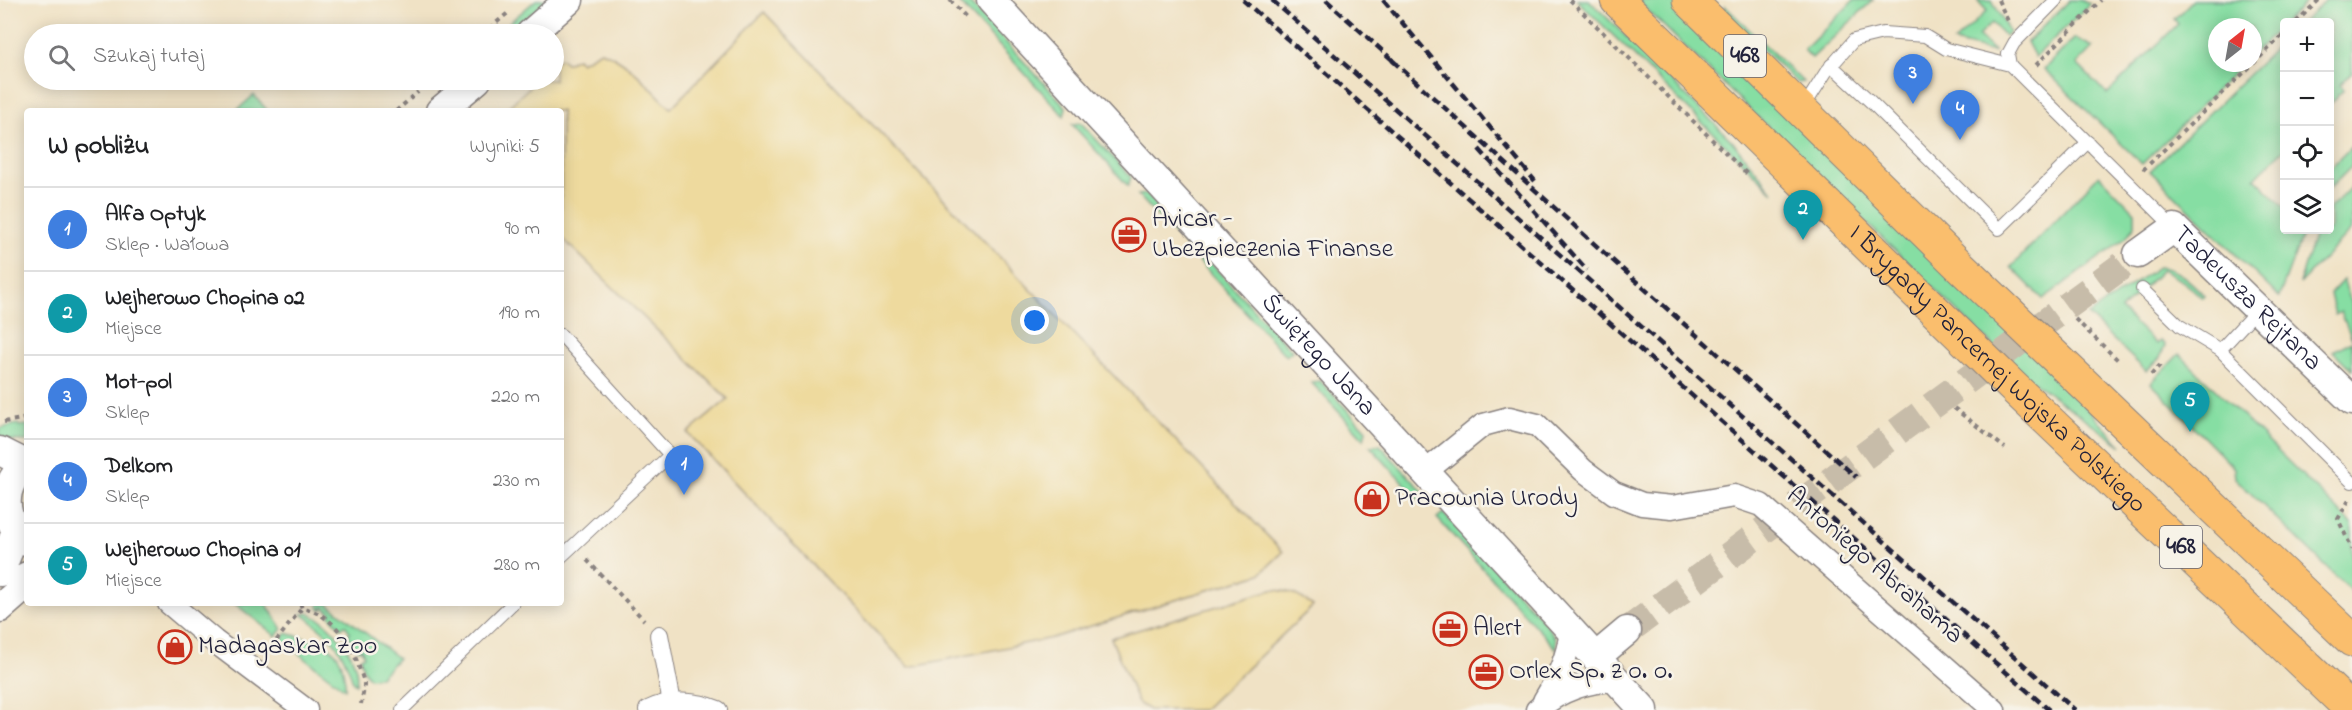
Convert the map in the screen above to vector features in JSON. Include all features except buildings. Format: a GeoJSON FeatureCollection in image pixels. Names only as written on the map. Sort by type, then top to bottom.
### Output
{"type":"FeatureCollection","features":[{"type":"Feature","properties":{"kind":"main road","name":"I Brygady Pancernej Wojska Polskiego"},"geometry":{"type":"LineString","coordinates":[[1617,0],[2019,393],[2352,710]]}},
{"type":"Feature","properties":{"kind":"main road","name":"I Brygady Pancernej Wojska Polskiego"},"geometry":{"type":"LineString","coordinates":[[1689,0],[1801,112],[2352,640]]}},
{"type":"Feature","properties":{"kind":"street"},"geometry":{"type":"LineString","coordinates":[[541,24],[569,0]]}},
{"type":"Feature","properties":{"kind":"street","name":"Świętego Jana"},"geometry":{"type":"LineString","coordinates":[[991,0],[1644,710]]}},
{"type":"Feature","properties":{"kind":"street"},"geometry":{"type":"LineString","coordinates":[[444,108],[465,90]]}},
{"type":"Feature","properties":{"kind":"street","name":"Tadeusza Rejtana"},"geometry":{"type":"LineString","coordinates":[[2138,254],[2174,228],[2259,308],[2352,401]]}},
{"type":"Feature","properties":{"kind":"street","name":"Antoniego Abrahama"},"geometry":{"type":"LineString","coordinates":[[1425,472],[1483,425],[1509,418],[1537,425],[1583,470],[1614,494],[1642,504],[1672,507],[1734,496],[1749,499],[1761,505],[1995,710]]}},
{"type":"Feature","properties":{"kind":"street"},"geometry":{"type":"LineString","coordinates":[[0,451],[24,462]]}},
{"type":"Feature","properties":{"kind":"street"},"geometry":{"type":"LineString","coordinates":[[0,572],[22,536],[8,516],[3,495],[16,473],[24,465]]}},
{"type":"Feature","properties":{"kind":"street"},"geometry":{"type":"LineString","coordinates":[[0,608],[15,594],[24,580]]}},
{"type":"Feature","properties":{"kind":"street"},"geometry":{"type":"LineString","coordinates":[[173,606],[306,710]]}},
{"type":"Feature","properties":{"kind":"street"},"geometry":{"type":"LineString","coordinates":[[1539,709],[1558,678],[1569,647],[1571,630]]}},
{"type":"Feature","properties":{"kind":"street"},"geometry":{"type":"LineString","coordinates":[[1596,657],[1628,631]]}},
{"type":"Feature","properties":{"kind":"street"},"geometry":{"type":"LineString","coordinates":[[659,636],[672,703]]}},
{"type":"Feature","properties":{"kind":"street"},"geometry":{"type":"LineString","coordinates":[[1539,709],[1569,688],[1600,680],[1616,680]]}},
{"type":"Feature","properties":{"kind":"street"},"geometry":{"type":"LineString","coordinates":[[648,710],[672,703],[696,704],[718,710]]}},
{"type":"Feature","properties":{"kind":"lane"},"geometry":{"type":"LineString","coordinates":[[2010,65],[2008,54],[2014,43],[2056,0]]}},
{"type":"Feature","properties":{"kind":"lane"},"geometry":{"type":"LineString","coordinates":[[1801,112],[1829,69],[1854,40],[1884,33],[1925,36],[1946,49],[2010,65],[2174,228]]}},
{"type":"Feature","properties":{"kind":"lane"},"geometry":{"type":"LineString","coordinates":[[1829,69],[1871,102],[1999,229],[2088,142]]}},
{"type":"Feature","properties":{"kind":"lane"},"geometry":{"type":"LineString","coordinates":[[2142,289],[2180,326],[2220,350],[2352,482]]}},
{"type":"Feature","properties":{"kind":"lane"},"geometry":{"type":"LineString","coordinates":[[2220,350],[2259,308]]}},
{"type":"Feature","properties":{"kind":"lane"},"geometry":{"type":"LineString","coordinates":[[564,338],[670,455],[564,554]]}},
{"type":"Feature","properties":{"kind":"lane"},"geometry":{"type":"LineString","coordinates":[[402,710],[510,606]]}},
{"type":"Feature","properties":{"kind":"path"},"geometry":{"type":"LineString","coordinates":[[1998,0],[2004,14]]}},
{"type":"Feature","properties":{"kind":"path"},"geometry":{"type":"LineString","coordinates":[[2034,67],[2101,0]]}},
{"type":"Feature","properties":{"kind":"path"},"geometry":{"type":"LineString","coordinates":[[2300,18],[2319,0]]}},
{"type":"Feature","properties":{"kind":"path"},"geometry":{"type":"LineString","coordinates":[[495,24],[515,7]]}},
{"type":"Feature","properties":{"kind":"path"},"geometry":{"type":"LineString","coordinates":[[2143,170],[2280,38]]}},
{"type":"Feature","properties":{"kind":"path"},"geometry":{"type":"LineString","coordinates":[[399,108],[420,90]]}},
{"type":"Feature","properties":{"kind":"path"},"geometry":{"type":"LineString","coordinates":[[2075,319],[2120,362]]}},
{"type":"Feature","properties":{"kind":"path"},"geometry":{"type":"LineString","coordinates":[[2151,375],[2161,364]]}},
{"type":"Feature","properties":{"kind":"path"},"geometry":{"type":"LineString","coordinates":[[1954,408],[2005,448]]}},
{"type":"Feature","properties":{"kind":"path"},"geometry":{"type":"LineString","coordinates":[[0,423],[24,419]]}},
{"type":"Feature","properties":{"kind":"path"},"geometry":{"type":"LineString","coordinates":[[2352,494],[2338,519],[2352,549]]}},
{"type":"Feature","properties":{"kind":"path"},"geometry":{"type":"LineString","coordinates":[[585,559],[659,636]]}},
{"type":"Feature","properties":{"kind":"path"},"geometry":{"type":"LineString","coordinates":[[276,641],[301,606],[313,607],[338,630],[353,651],[364,683],[361,704]]}},
{"type":"Feature","properties":{"kind":"green space"},"geometry":{"type":"Polygon","coordinates":[[[536,0],[547,0],[519,24],[508,24],[536,0]]]}},
{"type":"Feature","properties":{"kind":"green space"},"geometry":{"type":"Polygon","coordinates":[[[957,0],[967,0],[1066,107],[1064,116],[957,0]]]}},
{"type":"Feature","properties":{"kind":"green space"},"geometry":{"type":"Polygon","coordinates":[[[1577,0],[1589,0],[1732,141],[1774,193],[1577,0]]]}},
{"type":"Feature","properties":{"kind":"green space"},"geometry":{"type":"Polygon","coordinates":[[[1637,0],[1671,0],[2038,356],[2122,446],[2020,372],[1637,0]]]}},
{"type":"Feature","properties":{"kind":"green space"},"geometry":{"type":"Polygon","coordinates":[[[1854,0],[1873,0],[1812,58],[1804,50],[1854,0]]]}},
{"type":"Feature","properties":{"kind":"green space"},"geometry":{"type":"Polygon","coordinates":[[[1977,0],[1992,0],[2009,32],[2005,36],[1992,23],[1978,36],[1993,52],[1954,42],[1987,11],[1977,0]]]}},
{"type":"Feature","properties":{"kind":"green space"},"geometry":{"type":"Polygon","coordinates":[[[2070,0],[2090,4],[2035,57],[2027,42],[2070,0]]]}},
{"type":"Feature","properties":{"kind":"green space"},"geometry":{"type":"Polygon","coordinates":[[[2193,0],[2308,0],[2290,18],[2280,18],[2280,27],[2262,45],[2262,18],[2208,18],[2208,72],[2235,72],[2142,164],[2044,69],[2075,38],[2093,47],[2077,64],[2107,94],[2178,24],[2174,19],[2193,0]]]}},
{"type":"Feature","properties":{"kind":"green space"},"geometry":{"type":"Polygon","coordinates":[[[2326,0],[2352,0],[2352,72],[2340,85],[2344,89],[2334,100],[2334,18],[2307,18],[2326,0]]]}},
{"type":"Feature","properties":{"kind":"green space"},"geometry":{"type":"Polygon","coordinates":[[[1725,6],[1803,82],[1798,83],[1793,79],[1724,11],[1725,6]]]}},
{"type":"Feature","properties":{"kind":"green space"},"geometry":{"type":"Polygon","coordinates":[[[2280,44],[2280,153],[2255,178],[2280,203],[2280,234],[2303,234],[2279,297],[2150,171],[2251,72],[2262,72],[2262,62],[2280,44]]]}},
{"type":"Feature","properties":{"kind":"green space"},"geometry":{"type":"Polygon","coordinates":[[[254,95],[265,108],[239,108],[254,95]]]}},
{"type":"Feature","properties":{"kind":"green space"},"geometry":{"type":"Polygon","coordinates":[[[1081,123],[1131,177],[1128,186],[1072,124],[1081,123]]]}},
{"type":"Feature","properties":{"kind":"green space"},"geometry":{"type":"Polygon","coordinates":[[[2351,147],[2352,166],[2334,184],[2334,164],[2351,147]]]}},
{"type":"Feature","properties":{"kind":"green space"},"geometry":{"type":"Polygon","coordinates":[[[2099,175],[2135,212],[2135,226],[2126,238],[2043,299],[2011,267],[2099,175]]]}},
{"type":"Feature","properties":{"kind":"green space"},"geometry":{"type":"Polygon","coordinates":[[[2352,186],[2352,229],[2299,284],[2315,234],[2334,234],[2334,204],[2352,186]]]}},
{"type":"Feature","properties":{"kind":"green space"},"geometry":{"type":"Polygon","coordinates":[[[1147,194],[1194,245],[1191,252],[1138,195],[1147,194]]]}},
{"type":"Feature","properties":{"kind":"green space"},"geometry":{"type":"Polygon","coordinates":[[[1207,259],[1292,351],[1286,356],[1199,261],[1207,259]]]}},
{"type":"Feature","properties":{"kind":"green space"},"geometry":{"type":"Polygon","coordinates":[[[2158,267],[2178,273],[2205,296],[2203,298],[2184,282],[2162,270],[2121,310],[2156,344],[2160,341],[2165,345],[2160,358],[2146,371],[2088,315],[2158,267]]]}},
{"type":"Feature","properties":{"kind":"green space"},"geometry":{"type":"Polygon","coordinates":[[[2343,280],[2352,304],[2352,339],[2341,312],[2335,315],[2330,294],[2343,280]]]}},
{"type":"Feature","properties":{"kind":"green space"},"geometry":{"type":"Polygon","coordinates":[[[2352,341],[2352,370],[2333,351],[2352,341]]]}},
{"type":"Feature","properties":{"kind":"green space"},"geometry":{"type":"Polygon","coordinates":[[[2179,354],[2352,524],[2352,592],[2235,478],[2234,468],[2151,383],[2179,354]]]}},
{"type":"Feature","properties":{"kind":"green space"},"geometry":{"type":"Polygon","coordinates":[[[1320,381],[1366,430],[1364,439],[1311,382],[1320,381]]]}},
{"type":"Feature","properties":{"kind":"green space"},"geometry":{"type":"Polygon","coordinates":[[[18,424],[24,425],[24,441],[0,440],[0,428],[18,424]]]}},
{"type":"Feature","properties":{"kind":"green space"},"geometry":{"type":"Polygon","coordinates":[[[1380,445],[1427,496],[1422,503],[1370,446],[1380,445]]]}},
{"type":"Feature","properties":{"kind":"green space"},"geometry":{"type":"Polygon","coordinates":[[[1443,513],[1547,625],[1555,638],[1557,650],[1437,518],[1443,513]]]}},
{"type":"Feature","properties":{"kind":"green space"},"geometry":{"type":"Polygon","coordinates":[[[238,606],[268,606],[282,629],[276,636],[238,606]]]}},
{"type":"Feature","properties":{"kind":"green space"},"geometry":{"type":"Polygon","coordinates":[[[331,606],[398,658],[380,677],[369,678],[363,669],[360,658],[364,656],[361,649],[357,650],[345,625],[341,628],[329,615],[331,613],[324,607],[322,610],[318,607],[331,606]]]}},
{"type":"Feature","properties":{"kind":"green space"},"geometry":{"type":"Polygon","coordinates":[[[309,613],[330,627],[348,650],[355,667],[356,684],[335,643],[302,614],[309,613]]]}},
{"type":"Feature","properties":{"kind":"green space"},"geometry":{"type":"Polygon","coordinates":[[[287,633],[322,644],[336,653],[343,670],[345,689],[281,640],[287,633]]]}},
{"type":"Feature","properties":{"kind":"sand"},"geometry":{"type":"Polygon","coordinates":[[[764,12],[1283,552],[1260,574],[1052,638],[909,667],[688,433],[728,399],[564,240],[564,108],[507,108],[526,90],[564,90],[564,61],[566,63],[577,58],[581,62],[601,51],[630,68],[671,108],[764,12]]]}},
{"type":"Feature","properties":{"kind":"sand"},"geometry":{"type":"Polygon","coordinates":[[[1271,590],[1293,594],[1313,606],[1203,710],[1149,710],[1138,703],[1111,638],[1271,590]]]}},
{"type":"Feature","properties":{"kind":"tunnel"},"geometry":{"type":"LineString","coordinates":[[1627,631],[2138,254]]}},
{"type":"Feature","properties":{"kind":"railway"},"geometry":{"type":"LineString","coordinates":[[1243,0],[2049,710]]}},
{"type":"Feature","properties":{"kind":"railway"},"geometry":{"type":"LineString","coordinates":[[1272,0],[2075,710]]}},
{"type":"Feature","properties":{"kind":"railway"},"geometry":{"type":"LineString","coordinates":[[1326,0],[1398,65]]}},
{"type":"Feature","properties":{"kind":"railway"},"geometry":{"type":"LineString","coordinates":[[1383,0],[1535,181]]}},
{"type":"Feature","properties":{"kind":"railway"},"geometry":{"type":"LineString","coordinates":[[1392,60],[1856,477]]}},
{"type":"Feature","properties":{"kind":"railway"},"geometry":{"type":"LineString","coordinates":[[1479,149],[1587,270]]}},
{"type":"Feature","properties":{"kind":"place","name":"Mot-pol"},"geometry":{"type":"Point","coordinates":[1913,104]}},
{"type":"Feature","properties":{"kind":"place","name":"Delkom"},"geometry":{"type":"Point","coordinates":[1960,140]}},
{"type":"Feature","properties":{"kind":"place","name":"Avicar - Ubezpieczenia Finanse"},"geometry":{"type":"Point","coordinates":[1129,235]}},
{"type":"Feature","properties":{"kind":"place","name":"Wejherowo Chopina 02"},"geometry":{"type":"Point","coordinates":[1803,240]}},
{"type":"Feature","properties":{"kind":"place","name":"Wejherowo Chopina 01"},"geometry":{"type":"Point","coordinates":[2190,432]}},
{"type":"Feature","properties":{"kind":"place","name":"Alfa Optyk"},"geometry":{"type":"Point","coordinates":[684,495]}},
{"type":"Feature","properties":{"kind":"place","name":"Pracownia Urody"},"geometry":{"type":"Point","coordinates":[1372,499]}},
{"type":"Feature","properties":{"kind":"place","name":"Alert"},"geometry":{"type":"Point","coordinates":[1450,629]}},
{"type":"Feature","properties":{"kind":"place","name":"Madagaskar Zoo"},"geometry":{"type":"Point","coordinates":[175,647]}},
{"type":"Feature","properties":{"kind":"place","name":"Orlex Sp. z o. o."},"geometry":{"type":"Point","coordinates":[1486,672]}}]}
